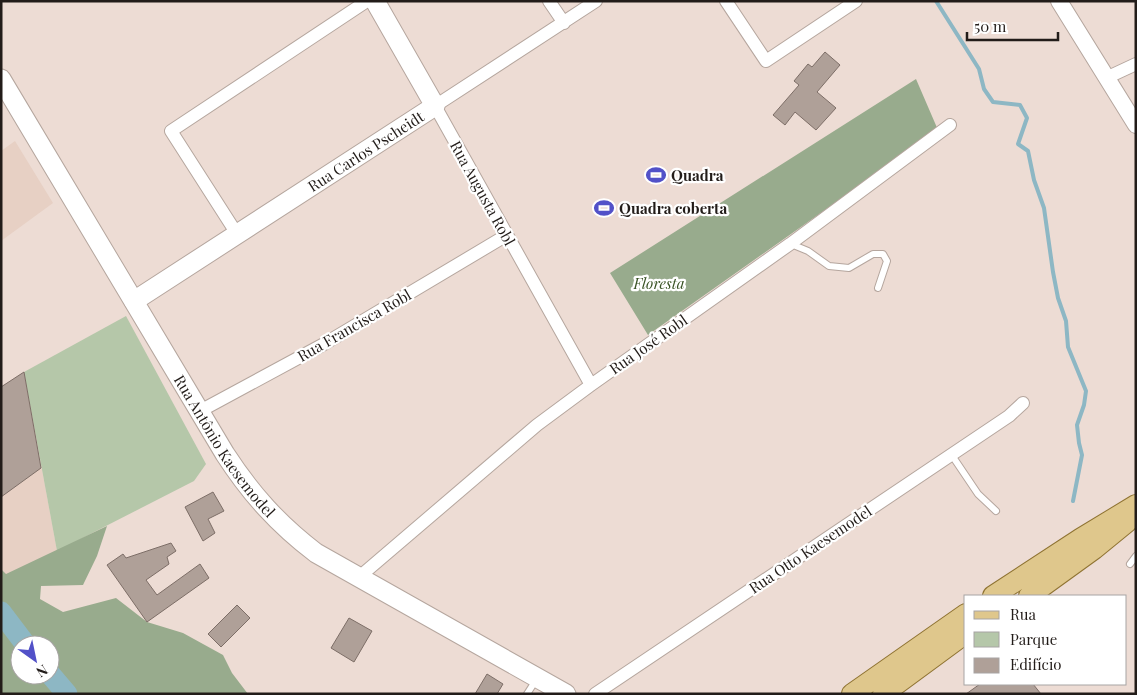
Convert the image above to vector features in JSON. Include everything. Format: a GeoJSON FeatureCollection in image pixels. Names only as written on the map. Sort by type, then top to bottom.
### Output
{"type":"FeatureCollection","features":[{"type":"Feature","properties":{"kind":"main road","name":"Rua Augusta Robl"},"geometry":{"type":"LineString","coordinates":[[375,1],[435,106]]}},
{"type":"Feature","properties":{"kind":"main road","name":"Rua Antônio Kaesemodel"},"geometry":{"type":"LineString","coordinates":[[1,79],[239,476],[272,516],[292,535],[316,553],[532,686],[566,694]]}},
{"type":"Feature","properties":{"kind":"main road","name":"Rua Carlos Pscheidt"},"geometry":{"type":"LineString","coordinates":[[134,301],[435,106]]}},
{"type":"Feature","properties":{"kind":"main road"},"geometry":{"type":"LineString","coordinates":[[995,595],[1136,505]]}},
{"type":"Feature","properties":{"kind":"main road"},"geometry":{"type":"LineString","coordinates":[[1018,595],[1136,510]]}},
{"type":"Feature","properties":{"kind":"main road"},"geometry":{"type":"LineString","coordinates":[[1030,595],[1094,549],[1136,514]]}},
{"type":"Feature","properties":{"kind":"main road"},"geometry":{"type":"LineString","coordinates":[[852,694],[964,615]]}},
{"type":"Feature","properties":{"kind":"main road"},"geometry":{"type":"LineString","coordinates":[[883,694],[964,635]]}},
{"type":"Feature","properties":{"kind":"main road"},"geometry":{"type":"LineString","coordinates":[[904,694],[964,645]]}},
{"type":"Feature","properties":{"kind":"street"},"geometry":{"type":"LineString","coordinates":[[236,234],[171,131],[367,1]]}},
{"type":"Feature","properties":{"kind":"street"},"geometry":{"type":"LineString","coordinates":[[550,1],[564,22]]}},
{"type":"Feature","properties":{"kind":"street","name":"Rua Carlos Pscheidt"},"geometry":{"type":"LineString","coordinates":[[435,106],[596,1]]}},
{"type":"Feature","properties":{"kind":"street"},"geometry":{"type":"LineString","coordinates":[[726,1],[766,61],[856,1]]}},
{"type":"Feature","properties":{"kind":"street"},"geometry":{"type":"LineString","coordinates":[[1059,1],[1136,125]]}},
{"type":"Feature","properties":{"kind":"street"},"geometry":{"type":"LineString","coordinates":[[1106,78],[1136,64]]}},
{"type":"Feature","properties":{"kind":"street","name":"Rua Augusta Robl"},"geometry":{"type":"LineString","coordinates":[[435,106],[591,385]]}},
{"type":"Feature","properties":{"kind":"street","name":"Rua José Robl"},"geometry":{"type":"LineString","coordinates":[[358,578],[537,426],[591,385],[790,244],[950,125]]}},
{"type":"Feature","properties":{"kind":"street","name":"Rua Francisca Robl"},"geometry":{"type":"LineString","coordinates":[[200,411],[355,326],[506,235]]}},
{"type":"Feature","properties":{"kind":"street","name":"Rua Otto Kaesemodel"},"geometry":{"type":"LineString","coordinates":[[596,694],[1009,416],[1023,403]]}},
{"type":"Feature","properties":{"kind":"lane"},"geometry":{"type":"LineString","coordinates":[[790,244],[808,252],[829,266],[850,268],[873,254],[882,254],[887,261],[878,288]]}},
{"type":"Feature","properties":{"kind":"lane"},"geometry":{"type":"LineString","coordinates":[[951,454],[978,494],[996,511]]}},
{"type":"Feature","properties":{"kind":"lane"},"geometry":{"type":"LineString","coordinates":[[1130,564],[1136,556]]}},
{"type":"Feature","properties":{"kind":"shaded area"},"geometry":{"type":"Polygon","coordinates":[[[15,141],[53,203],[1,241],[1,151],[15,141]]]}},
{"type":"Feature","properties":{"kind":"shaded area"},"geometry":{"type":"Polygon","coordinates":[[[24,372],[57,551],[6,575],[1,569],[1,387],[24,372]]]}},
{"type":"Feature","properties":{"kind":"green space","name":"Floresta"},"geometry":{"type":"Polygon","coordinates":[[[916,79],[938,130],[648,335],[610,273],[916,79]]]}},
{"type":"Feature","properties":{"kind":"green space"},"geometry":{"type":"Polygon","coordinates":[[[126,316],[206,464],[194,481],[57,551],[24,372],[126,316]]]}},
{"type":"Feature","properties":{"kind":"green space"},"geometry":{"type":"Polygon","coordinates":[[[107,526],[97,556],[83,585],[41,586],[40,599],[63,612],[116,598],[147,622],[183,633],[223,655],[232,673],[248,694],[1,694],[1,569],[6,574],[107,526]]]}},
{"type":"Feature","properties":{"kind":"building"},"geometry":{"type":"Polygon","coordinates":[[[825,52],[840,65],[817,92],[836,108],[816,130],[795,112],[785,125],[773,115],[799,85],[794,81],[808,64],[812,67],[825,52]]]}},
{"type":"Feature","properties":{"kind":"building"},"geometry":{"type":"Polygon","coordinates":[[[24,372],[41,468],[1,497],[1,387],[24,372]]]}},
{"type":"Feature","properties":{"kind":"building"},"geometry":{"type":"Polygon","coordinates":[[[213,492],[224,511],[208,519],[215,533],[203,541],[185,507],[213,492]]]}},
{"type":"Feature","properties":{"kind":"building"},"geometry":{"type":"Polygon","coordinates":[[[171,543],[176,551],[167,557],[169,564],[146,580],[157,595],[200,564],[209,578],[147,622],[107,565],[123,554],[126,558],[171,543]]]}},
{"type":"Feature","properties":{"kind":"building"},"geometry":{"type":"Polygon","coordinates":[[[237,605],[250,618],[221,647],[208,634],[237,605]]]}},
{"type":"Feature","properties":{"kind":"building"},"geometry":{"type":"Polygon","coordinates":[[[349,618],[372,631],[354,662],[331,648],[349,618]]]}},
{"type":"Feature","properties":{"kind":"building"},"geometry":{"type":"Polygon","coordinates":[[[487,674],[503,684],[497,694],[475,694],[487,674]]]}},
{"type":"Feature","properties":{"kind":"building"},"geometry":{"type":"Polygon","coordinates":[[[979,685],[1034,685],[1041,694],[966,694],[979,685]]]}},
{"type":"Feature","properties":{"kind":"waterway"},"geometry":{"type":"LineString","coordinates":[[936,1],[979,69],[984,89],[993,102],[1020,105],[1027,118],[1018,144],[1028,151],[1034,180],[1044,208],[1058,298],[1066,321],[1068,347],[1086,391],[1084,405],[1077,425],[1082,455],[1073,501]]}},
{"type":"Feature","properties":{"kind":"waterway"},"geometry":{"type":"LineString","coordinates":[[1,612],[18,635]]}},
{"type":"Feature","properties":{"kind":"waterway"},"geometry":{"type":"LineString","coordinates":[[59,685],[67,694]]}},
{"type":"Feature","properties":{"kind":"place","name":"Quadra"},"geometry":{"type":"Point","coordinates":[656,175]}},
{"type":"Feature","properties":{"kind":"place","name":"Quadra coberta"},"geometry":{"type":"Point","coordinates":[604,208]}}]}
